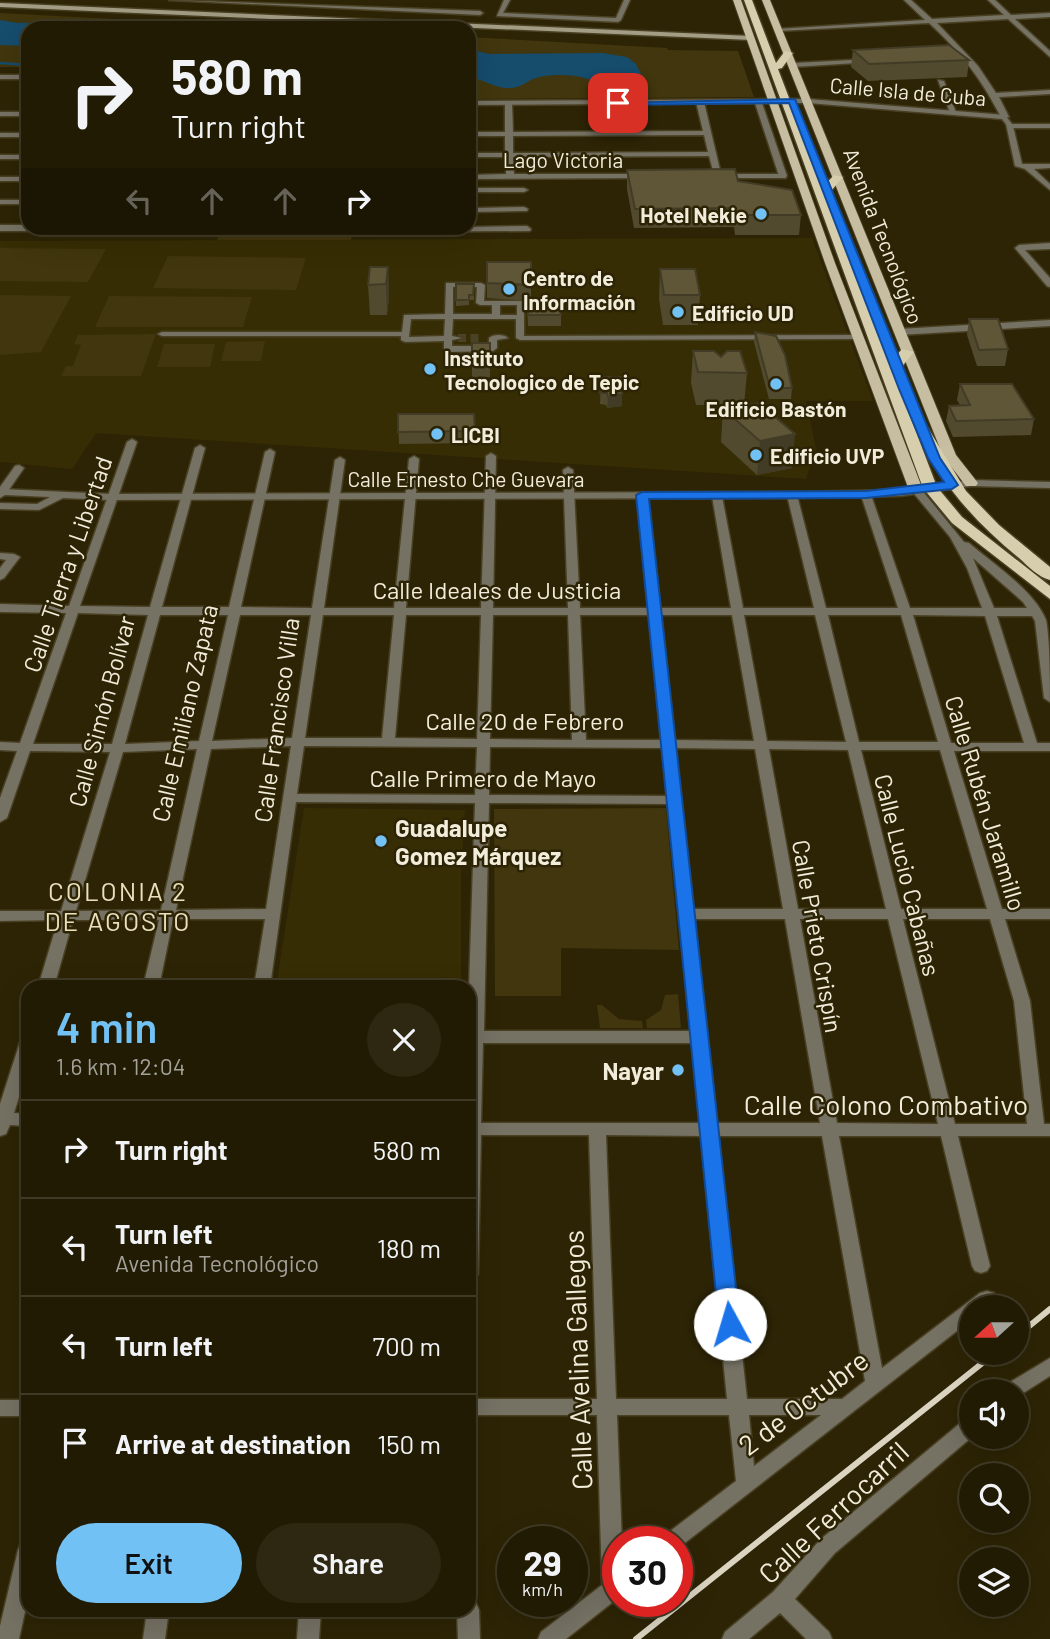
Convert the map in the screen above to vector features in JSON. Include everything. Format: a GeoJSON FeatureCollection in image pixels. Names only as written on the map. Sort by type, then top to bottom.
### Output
{"type":"FeatureCollection","features":[{"type":"Feature","properties":{"kind":"highway","name":"Avenida Tecnológico"},"geometry":{"type":"LineString","coordinates":[[748,0],[784,105],[827,189],[895,366],[934,458],[966,502],[1000,536],[1050,575]]}},
{"type":"Feature","properties":{"kind":"highway","name":"Avenida Tecnológico"},"geometry":{"type":"LineString","coordinates":[[755,0],[779,66],[784,105]]}},
{"type":"Feature","properties":{"kind":"highway"},"geometry":{"type":"LineString","coordinates":[[752,43],[768,62]]}},
{"type":"Feature","properties":{"kind":"highway"},"geometry":{"type":"LineString","coordinates":[[779,66],[788,53]]}},
{"type":"Feature","properties":{"kind":"highway","name":"Avenida Tecnológico"},"geometry":{"type":"LineString","coordinates":[[792,137],[807,162],[862,309],[923,489],[973,534],[1050,594]]}},
{"type":"Feature","properties":{"kind":"highway"},"geometry":{"type":"LineString","coordinates":[[793,155],[807,162]]}},
{"type":"Feature","properties":{"kind":"highway"},"geometry":{"type":"LineString","coordinates":[[827,189],[838,177]]}},
{"type":"Feature","properties":{"kind":"highway"},"geometry":{"type":"LineString","coordinates":[[843,296],[862,309]]}},
{"type":"Feature","properties":{"kind":"highway"},"geometry":{"type":"LineString","coordinates":[[895,366],[907,352]]}},
{"type":"Feature","properties":{"kind":"main road","name":"Avenida Tecnológico"},"geometry":{"type":"LineString","coordinates":[[737,0],[752,43],[784,105],[792,137],[793,155],[858,337],[923,489]]}},
{"type":"Feature","properties":{"kind":"main road","name":"Avenida Tecnológico"},"geometry":{"type":"LineString","coordinates":[[766,0],[950,457],[971,483]]}},
{"type":"Feature","properties":{"kind":"main road"},"geometry":{"type":"LineString","coordinates":[[4,5],[348,21]]}},
{"type":"Feature","properties":{"kind":"main road"},"geometry":{"type":"LineString","coordinates":[[476,28],[752,43]]}},
{"type":"Feature","properties":{"kind":"street"},"geometry":{"type":"LineString","coordinates":[[4,5],[14,0]]}},
{"type":"Feature","properties":{"kind":"street"},"geometry":{"type":"LineString","coordinates":[[172,0],[334,3]]}},
{"type":"Feature","properties":{"kind":"street"},"geometry":{"type":"LineString","coordinates":[[173,13],[172,6],[181,0]]}},
{"type":"Feature","properties":{"kind":"street"},"geometry":{"type":"LineString","coordinates":[[223,0],[234,3]]}},
{"type":"Feature","properties":{"kind":"street"},"geometry":{"type":"LineString","coordinates":[[326,0],[341,7],[466,9],[480,13]]}},
{"type":"Feature","properties":{"kind":"street"},"geometry":{"type":"LineString","coordinates":[[416,10],[421,0]]}},
{"type":"Feature","properties":{"kind":"street"},"geometry":{"type":"LineString","coordinates":[[507,0],[499,15],[618,20],[627,0]]}},
{"type":"Feature","properties":{"kind":"street"},"geometry":{"type":"LineString","coordinates":[[907,0],[988,80],[1009,126],[1019,166],[1050,166]]}},
{"type":"Feature","properties":{"kind":"street"},"geometry":{"type":"LineString","coordinates":[[991,0],[1050,55]]}},
{"type":"Feature","properties":{"kind":"street"},"geometry":{"type":"LineString","coordinates":[[183,14],[180,8],[191,1]]}},
{"type":"Feature","properties":{"kind":"street"},"geometry":{"type":"LineString","coordinates":[[330,20],[334,3]]}},
{"type":"Feature","properties":{"kind":"street"},"geometry":{"type":"LineString","coordinates":[[330,20],[341,7]]}},
{"type":"Feature","properties":{"kind":"street"},"geometry":{"type":"LineString","coordinates":[[779,29],[1050,15]]}},
{"type":"Feature","properties":{"kind":"street"},"geometry":{"type":"LineString","coordinates":[[951,57],[964,56]]}},
{"type":"Feature","properties":{"kind":"street"},"geometry":{"type":"LineString","coordinates":[[794,65],[886,60]]}},
{"type":"Feature","properties":{"kind":"street"},"geometry":{"type":"LineString","coordinates":[[1,74],[21,71]]}},
{"type":"Feature","properties":{"kind":"street"},"geometry":{"type":"LineString","coordinates":[[1,74],[21,75]]}},
{"type":"Feature","properties":{"kind":"street"},"geometry":{"type":"LineString","coordinates":[[940,81],[954,113]]}},
{"type":"Feature","properties":{"kind":"street"},"geometry":{"type":"LineString","coordinates":[[995,94],[1050,92]]}},
{"type":"Feature","properties":{"kind":"street"},"geometry":{"type":"LineString","coordinates":[[476,104],[508,107]]}},
{"type":"Feature","properties":{"kind":"street"},"geometry":{"type":"LineString","coordinates":[[704,176],[783,176],[759,105]]}},
{"type":"Feature","properties":{"kind":"street","name":"Calle Isla de Cuba"},"geometry":{"type":"LineString","coordinates":[[508,107],[809,105],[1005,117]]}},
{"type":"Feature","properties":{"kind":"street"},"geometry":{"type":"LineString","coordinates":[[701,106],[718,176]]}},
{"type":"Feature","properties":{"kind":"street"},"geometry":{"type":"LineString","coordinates":[[476,110],[508,107]]}},
{"type":"Feature","properties":{"kind":"street"},"geometry":{"type":"LineString","coordinates":[[508,107],[510,177]]}},
{"type":"Feature","properties":{"kind":"street"},"geometry":{"type":"LineString","coordinates":[[0,114],[21,114]]}},
{"type":"Feature","properties":{"kind":"street","name":"Calle Isla de Cuba"},"geometry":{"type":"LineString","coordinates":[[1009,126],[1050,126]]}},
{"type":"Feature","properties":{"kind":"street"},"geometry":{"type":"LineString","coordinates":[[476,134],[708,133]]}},
{"type":"Feature","properties":{"kind":"street"},"geometry":{"type":"LineString","coordinates":[[0,135],[21,135]]}},
{"type":"Feature","properties":{"kind":"street"},"geometry":{"type":"LineString","coordinates":[[476,155],[713,154]]}},
{"type":"Feature","properties":{"kind":"street"},"geometry":{"type":"LineString","coordinates":[[0,157],[21,156]]}},
{"type":"Feature","properties":{"kind":"street"},"geometry":{"type":"LineString","coordinates":[[1027,167],[1050,188]]}},
{"type":"Feature","properties":{"kind":"street","name":"Lago Victoria"},"geometry":{"type":"LineString","coordinates":[[476,177],[663,176]]}},
{"type":"Feature","properties":{"kind":"street"},"geometry":{"type":"LineString","coordinates":[[0,179],[21,179]]}},
{"type":"Feature","properties":{"kind":"street"},"geometry":{"type":"LineString","coordinates":[[476,190],[524,190]]}},
{"type":"Feature","properties":{"kind":"street"},"geometry":{"type":"LineString","coordinates":[[0,202],[21,202]]}},
{"type":"Feature","properties":{"kind":"street"},"geometry":{"type":"LineString","coordinates":[[476,207],[524,209]]}},
{"type":"Feature","properties":{"kind":"street"},"geometry":{"type":"LineString","coordinates":[[0,229],[21,229]]}},
{"type":"Feature","properties":{"kind":"street"},"geometry":{"type":"LineString","coordinates":[[476,229],[527,229]]}},
{"type":"Feature","properties":{"kind":"street"},"geometry":{"type":"LineString","coordinates":[[1049,281],[1019,248],[1050,247]]}},
{"type":"Feature","properties":{"kind":"street"},"geometry":{"type":"LineString","coordinates":[[493,338],[494,348],[447,349],[453,338],[449,316],[449,285],[481,285],[480,303],[521,303],[520,338]]}},
{"type":"Feature","properties":{"kind":"street"},"geometry":{"type":"LineString","coordinates":[[496,303],[503,338]]}},
{"type":"Feature","properties":{"kind":"street"},"geometry":{"type":"LineString","coordinates":[[453,338],[405,340],[407,317],[521,317]]}},
{"type":"Feature","properties":{"kind":"street"},"geometry":{"type":"LineString","coordinates":[[899,332],[1050,323]]}},
{"type":"Feature","properties":{"kind":"street"},"geometry":{"type":"LineString","coordinates":[[162,334],[405,334]]}},
{"type":"Feature","properties":{"kind":"street"},"geometry":{"type":"LineString","coordinates":[[707,337],[710,350]]}},
{"type":"Feature","properties":{"kind":"street"},"geometry":{"type":"LineString","coordinates":[[481,338],[858,337]]}},
{"type":"Feature","properties":{"kind":"street","name":"Calle Tierra y Libertad"},"geometry":{"type":"LineString","coordinates":[[0,818],[132,442]]}},
{"type":"Feature","properties":{"kind":"street","name":"Calle Simón Bolívar"},"geometry":{"type":"LineString","coordinates":[[48,980],[117,750],[153,611],[200,448]]}},
{"type":"Feature","properties":{"kind":"street","name":"Calle Emiliano Zapata"},"geometry":{"type":"LineString","coordinates":[[153,980],[270,452]]}},
{"type":"Feature","properties":{"kind":"street"},"geometry":{"type":"LineString","coordinates":[[474,980],[485,742],[491,456]]}},
{"type":"Feature","properties":{"kind":"street"},"geometry":{"type":"LineString","coordinates":[[388,742],[414,459]]}},
{"type":"Feature","properties":{"kind":"street","name":"Calle Francisco Villa"},"geometry":{"type":"LineString","coordinates":[[263,980],[340,460]]}},
{"type":"Feature","properties":{"kind":"street"},"geometry":{"type":"LineString","coordinates":[[1,494],[19,468]]}},
{"type":"Feature","properties":{"kind":"street"},"geometry":{"type":"LineString","coordinates":[[568,470],[579,742]]}},
{"type":"Feature","properties":{"kind":"street","name":"Calle Ernesto Che Guevara"},"geometry":{"type":"LineString","coordinates":[[1,494],[111,497],[866,495],[971,483],[1050,485]]}},
{"type":"Feature","properties":{"kind":"street"},"geometry":{"type":"LineString","coordinates":[[923,489],[931,511],[958,540],[997,572],[1036,612],[1041,621],[1050,698]]}},
{"type":"Feature","properties":{"kind":"street"},"geometry":{"type":"LineString","coordinates":[[642,495],[746,1482]]}},
{"type":"Feature","properties":{"kind":"street","name":"Calle Lucio Cabañas"},"geometry":{"type":"LineString","coordinates":[[792,495],[981,1266]]}},
{"type":"Feature","properties":{"kind":"street","name":"Calle Rubén Jaramillo"},"geometry":{"type":"LineString","coordinates":[[866,495],[905,610],[1022,1001],[1043,1130]]}},
{"type":"Feature","properties":{"kind":"street"},"geometry":{"type":"LineString","coordinates":[[0,506],[39,507],[63,496]]}},
{"type":"Feature","properties":{"kind":"street","name":"Calle Prieto Crispín"},"geometry":{"type":"LineString","coordinates":[[717,496],[740,610],[760,747],[875,1384]]}},
{"type":"Feature","properties":{"kind":"street"},"geometry":{"type":"LineString","coordinates":[[958,540],[990,611],[1032,747]]}},
{"type":"Feature","properties":{"kind":"street"},"geometry":{"type":"LineString","coordinates":[[0,556],[14,557],[0,576]]}},
{"type":"Feature","properties":{"kind":"street","name":"Calle Ideales de Justicia"},"geometry":{"type":"LineString","coordinates":[[0,608],[72,611],[574,609],[1036,612]]}},
{"type":"Feature","properties":{"kind":"street","name":"Calle 20 de Febrero"},"geometry":{"type":"LineString","coordinates":[[0,747],[117,750],[203,744],[300,742],[1050,747]]}},
{"type":"Feature","properties":{"kind":"street","name":"Calle Primero de Mayo"},"geometry":{"type":"LineString","coordinates":[[292,798],[482,802],[674,800]]}},
{"type":"Feature","properties":{"kind":"street"},"geometry":{"type":"LineString","coordinates":[[0,916],[272,914]]}},
{"type":"Feature","properties":{"kind":"street"},"geometry":{"type":"LineString","coordinates":[[685,914],[1050,914]]}},
{"type":"Feature","properties":{"kind":"street"},"geometry":{"type":"LineString","coordinates":[[476,1037],[698,1037]]}},
{"type":"Feature","properties":{"kind":"street"},"geometry":{"type":"LineString","coordinates":[[21,1063],[1,1123],[21,1121]]}},
{"type":"Feature","properties":{"kind":"street","name":"Calle Colono Combativo"},"geometry":{"type":"LineString","coordinates":[[476,1129],[1043,1130]]}},
{"type":"Feature","properties":{"kind":"street","name":"Calle Avelina Gallegos"},"geometry":{"type":"LineString","coordinates":[[597,1129],[612,1526]]}},
{"type":"Feature","properties":{"kind":"street","name":"2 de Octubre"},"geometry":{"type":"LineString","coordinates":[[692,1526],[959,1320]]}},
{"type":"Feature","properties":{"kind":"street"},"geometry":{"type":"LineString","coordinates":[[1029,1380],[1050,1366]]}},
{"type":"Feature","properties":{"kind":"street"},"geometry":{"type":"LineString","coordinates":[[476,1407],[846,1407]]}},
{"type":"Feature","properties":{"kind":"street"},"geometry":{"type":"LineString","coordinates":[[0,1408],[21,1408]]}},
{"type":"Feature","properties":{"kind":"street","name":"Calle Ferrocarril"},"geometry":{"type":"LineString","coordinates":[[733,1639],[781,1599],[828,1546],[959,1436]]}},
{"type":"Feature","properties":{"kind":"street"},"geometry":{"type":"LineString","coordinates":[[9,1639],[21,1583]]}},
{"type":"Feature","properties":{"kind":"street"},"geometry":{"type":"LineString","coordinates":[[549,1639],[602,1597]]}},
{"type":"Feature","properties":{"kind":"street"},"geometry":{"type":"LineString","coordinates":[[781,1599],[821,1639]]}},
{"type":"Feature","properties":{"kind":"street"},"geometry":{"type":"LineString","coordinates":[[154,1639],[157,1617]]}},
{"type":"Feature","properties":{"kind":"street"},"geometry":{"type":"LineString","coordinates":[[308,1639],[310,1617]]}},
{"type":"Feature","properties":{"kind":"street"},"geometry":{"type":"LineString","coordinates":[[468,1617],[469,1639]]}},
{"type":"Feature","properties":{"kind":"shaded area"},"geometry":{"type":"Polygon","coordinates":[[[0,13],[152,21],[21,21],[21,67],[0,67],[0,13]]]}},
{"type":"Feature","properties":{"kind":"shaded area"},"geometry":{"type":"Polygon","coordinates":[[[476,37],[668,50],[738,51],[754,97],[476,99],[476,37]]]}},
{"type":"Feature","properties":{"kind":"shaded area"},"geometry":{"type":"Polygon","coordinates":[[[218,235],[352,235],[351,240],[217,240],[218,235]]]}},
{"type":"Feature","properties":{"kind":"shaded area","name":"Instituto Tecnologico de Tepic"},"geometry":{"type":"Polygon","coordinates":[[[812,238],[873,401],[806,401],[816,449],[806,479],[96,433],[72,469],[0,462],[0,241],[812,238]]]}},
{"type":"Feature","properties":{"kind":"shaded area"},"geometry":{"type":"Polygon","coordinates":[[[0,248],[106,249],[88,282],[0,281],[0,248]]]}},
{"type":"Feature","properties":{"kind":"shaded area"},"geometry":{"type":"Polygon","coordinates":[[[168,256],[306,258],[296,290],[153,288],[168,256]]]}},
{"type":"Feature","properties":{"kind":"shaded area"},"geometry":{"type":"Polygon","coordinates":[[[0,295],[71,296],[41,352],[0,355],[0,295]]]}},
{"type":"Feature","properties":{"kind":"shaded area"},"geometry":{"type":"Polygon","coordinates":[[[109,296],[252,297],[243,327],[95,327],[109,296]]]}},
{"type":"Feature","properties":{"kind":"shaded area"},"geometry":{"type":"Polygon","coordinates":[[[156,334],[141,376],[61,376],[66,366],[73,366],[81,345],[74,344],[78,335],[156,334]]]}},
{"type":"Feature","properties":{"kind":"shaded area"},"geometry":{"type":"Polygon","coordinates":[[[265,341],[261,361],[221,361],[226,342],[265,341]]]}},
{"type":"Feature","properties":{"kind":"shaded area"},"geometry":{"type":"Polygon","coordinates":[[[164,344],[215,344],[210,367],[157,367],[164,344]]]}},
{"type":"Feature","properties":{"kind":"shaded area"},"geometry":{"type":"Polygon","coordinates":[[[304,808],[465,810],[461,873],[461,980],[277,980],[304,808]]]}},
{"type":"Feature","properties":{"kind":"shaded area"},"geometry":{"type":"Polygon","coordinates":[[[666,808],[679,950],[561,948],[561,996],[495,996],[494,809],[666,808]]]}},
{"type":"Feature","properties":{"kind":"shaded area"},"geometry":{"type":"Polygon","coordinates":[[[678,994],[681,1028],[647,1028],[646,1020],[661,1010],[665,995],[678,994]]]}},
{"type":"Feature","properties":{"kind":"shaded area"},"geometry":{"type":"Polygon","coordinates":[[[597,1005],[602,1005],[619,1019],[642,1021],[643,1028],[600,1028],[597,1005]]]}},
{"type":"Feature","properties":{"kind":"water"},"geometry":{"type":"Polygon","coordinates":[[[0,20],[21,23],[21,46],[0,45],[0,20]]]}},
{"type":"Feature","properties":{"kind":"water"},"geometry":{"type":"Polygon","coordinates":[[[476,51],[489,54],[603,53],[627,57],[636,64],[647,86],[640,90],[623,92],[570,75],[538,77],[514,88],[499,87],[476,79],[476,51]]]}},
{"type":"Feature","properties":{"kind":"building"},"geometry":{"type":"Polygon","coordinates":[[[949,45],[969,60],[869,64],[853,50],[949,45]]]}},
{"type":"Feature","properties":{"kind":"building"},"geometry":{"type":"Polygon","coordinates":[[[735,169],[738,181],[792,190],[801,215],[737,215],[735,208],[635,209],[627,170],[735,169]]]}},
{"type":"Feature","properties":{"kind":"building"},"geometry":{"type":"Polygon","coordinates":[[[487,262],[531,262],[531,285],[487,283],[487,262]]]}},
{"type":"Feature","properties":{"kind":"building"},"geometry":{"type":"Polygon","coordinates":[[[370,267],[388,267],[386,284],[368,285],[370,267]]]}},
{"type":"Feature","properties":{"kind":"building"},"geometry":{"type":"Polygon","coordinates":[[[660,269],[695,269],[700,295],[664,295],[660,269]]]}},
{"type":"Feature","properties":{"kind":"building"},"geometry":{"type":"Polygon","coordinates":[[[456,284],[474,284],[473,295],[469,295],[469,300],[456,300],[456,284]]]}},
{"type":"Feature","properties":{"kind":"building"},"geometry":{"type":"Polygon","coordinates":[[[527,298],[560,298],[561,315],[528,315],[527,298]]]}},
{"type":"Feature","properties":{"kind":"building"},"geometry":{"type":"Polygon","coordinates":[[[969,319],[998,319],[1008,349],[979,350],[969,319]]]}},
{"type":"Feature","properties":{"kind":"building"},"geometry":{"type":"Polygon","coordinates":[[[755,332],[776,336],[785,355],[792,388],[770,388],[755,332]]]}},
{"type":"Feature","properties":{"kind":"building"},"geometry":{"type":"Polygon","coordinates":[[[472,343],[490,343],[490,366],[472,366],[472,343]]]}},
{"type":"Feature","properties":{"kind":"building"},"geometry":{"type":"Polygon","coordinates":[[[693,351],[714,351],[721,357],[727,351],[740,351],[747,373],[698,372],[693,351]]]}},
{"type":"Feature","properties":{"kind":"building"},"geometry":{"type":"Polygon","coordinates":[[[601,377],[622,377],[622,394],[608,397],[607,393],[600,393],[601,377]]]}},
{"type":"Feature","properties":{"kind":"building"},"geometry":{"type":"Polygon","coordinates":[[[960,384],[1012,384],[1034,419],[956,421],[949,406],[970,405],[960,384]]]}},
{"type":"Feature","properties":{"kind":"building"},"geometry":{"type":"Polygon","coordinates":[[[759,403],[795,434],[760,441],[723,409],[759,403]]]}},
{"type":"Feature","properties":{"kind":"building"},"geometry":{"type":"Polygon","coordinates":[[[398,414],[474,414],[475,431],[398,432],[398,414]]]}},
{"type":"Feature","properties":{"kind":"waterway"},"geometry":{"type":"LineString","coordinates":[[0,63],[21,64]]}},
{"type":"Feature","properties":{"kind":"tunnel"},"geometry":{"type":"LineString","coordinates":[[458,338],[481,338]]}},
{"type":"Feature","properties":{"kind":"railway"},"geometry":{"type":"LineString","coordinates":[[1029,1326],[1050,1309]]}},
{"type":"Feature","properties":{"kind":"railway"},"geometry":{"type":"LineString","coordinates":[[636,1639],[980,1365]]}},
{"type":"Feature","properties":{"kind":"place","name":"Hotel Nekie"},"geometry":{"type":"Point","coordinates":[761,214]}},
{"type":"Feature","properties":{"kind":"place","name":"Centro de Información"},"geometry":{"type":"Point","coordinates":[509,289]}},
{"type":"Feature","properties":{"kind":"place","name":"Edificio UD"},"geometry":{"type":"Point","coordinates":[678,312]}},
{"type":"Feature","properties":{"kind":"place","name":"Instituto Tecnologico de Tepic"},"geometry":{"type":"Point","coordinates":[430,369]}},
{"type":"Feature","properties":{"kind":"place","name":"Edificio Bastón"},"geometry":{"type":"Point","coordinates":[776,384]}},
{"type":"Feature","properties":{"kind":"place","name":"LICBI"},"geometry":{"type":"Point","coordinates":[437,434]}},
{"type":"Feature","properties":{"kind":"place","name":"Edificio UVP"},"geometry":{"type":"Point","coordinates":[756,455]}},
{"type":"Feature","properties":{"kind":"place","name":"Guadalupe Gomez Márquez"},"geometry":{"type":"Point","coordinates":[381,841]}},
{"type":"Feature","properties":{"kind":"place","name":"Nayar"},"geometry":{"type":"Point","coordinates":[678,1070]}},
{"type":"Feature","properties":{"kind":"district","name":"COLONIA 2 DE AGOSTO"},"geometry":{"type":"Point","coordinates":[118,905]}},
{"type":"Feature","properties":{"kind":"route"},"geometry":{"type":"LineString","coordinates":[[618,103],[792,100],[895,366],[934,458],[952,485],[866,495],[642,495],[730,1324]]}}]}
